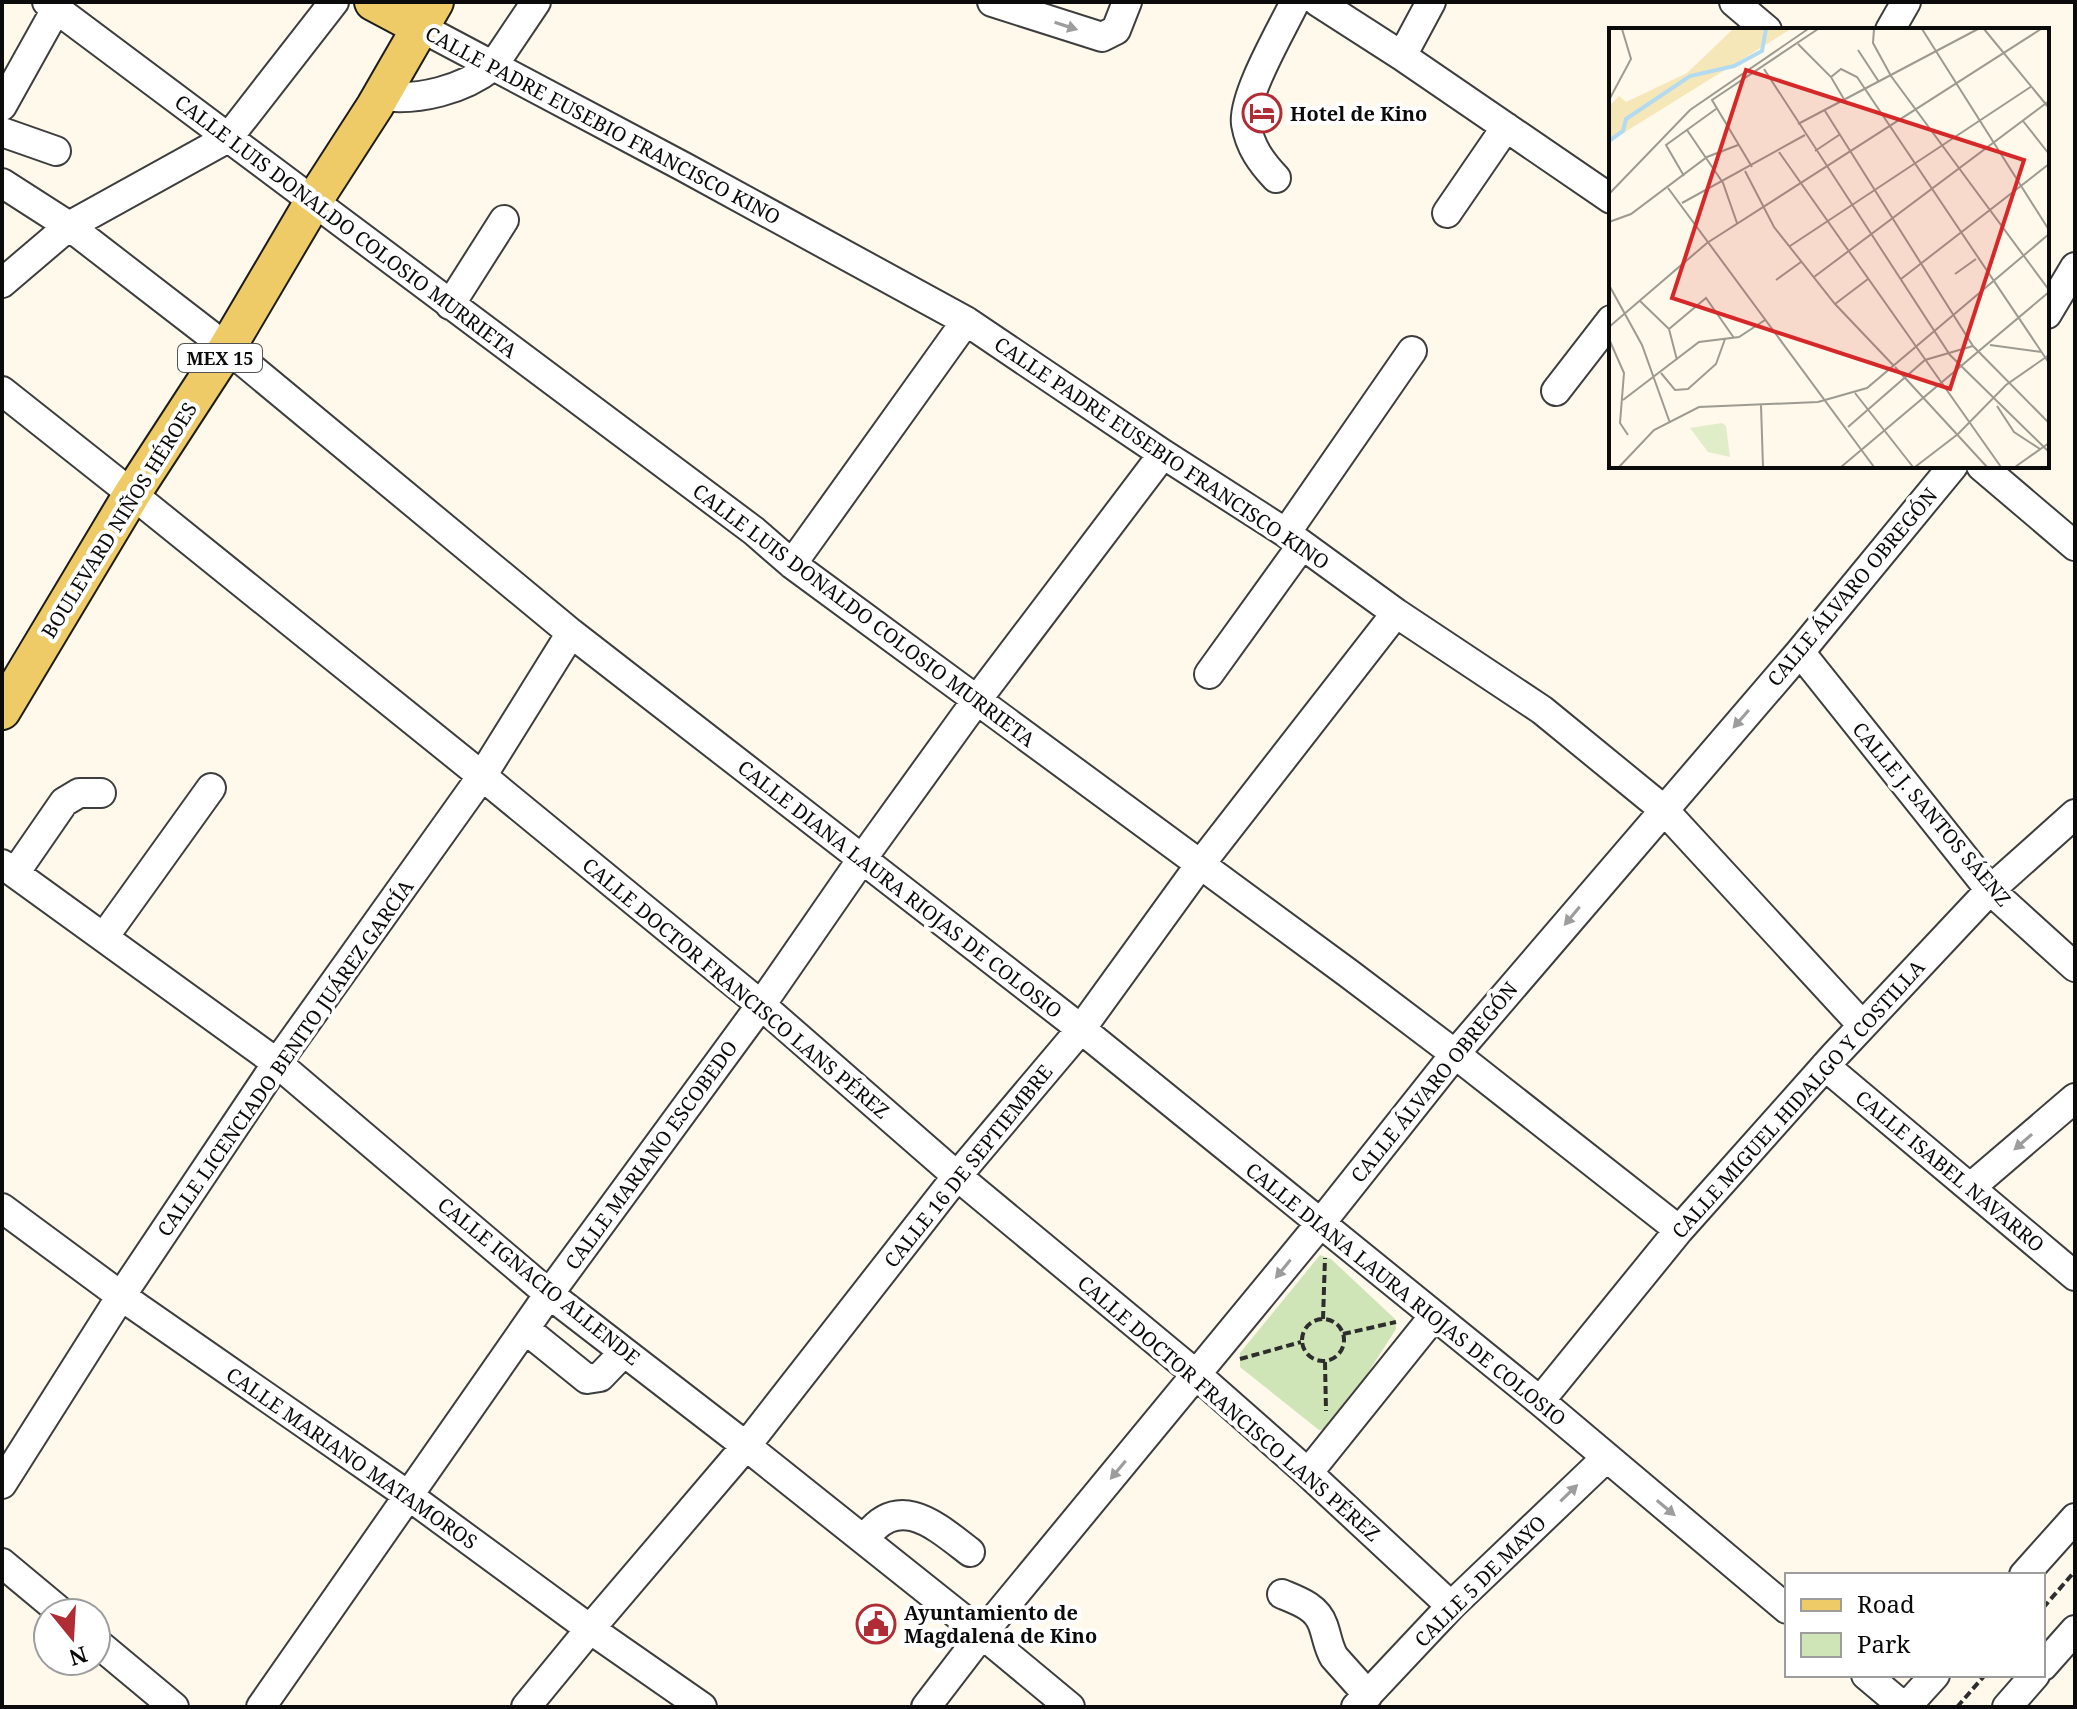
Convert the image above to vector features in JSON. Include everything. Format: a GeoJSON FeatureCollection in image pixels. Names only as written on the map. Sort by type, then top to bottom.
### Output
{"type":"FeatureCollection","features":[{"type":"Feature","properties":{"kind":"main road","name":"CALLE PADRE EUSEBIO FRANCISCO KINO"},"geometry":{"type":"LineString","coordinates":[[373,2],[428,15]]}},
{"type":"Feature","properties":{"kind":"main road","name":"BOULEVARD NIÑOS HÉROES"},"geometry":{"type":"LineString","coordinates":[[2,711],[132,494],[227,348],[428,15]]}},
{"type":"Feature","properties":{"kind":"street"},"geometry":{"type":"LineString","coordinates":[[2,283],[69,226],[228,138],[334,2]]}},
{"type":"Feature","properties":{"kind":"street"},"geometry":{"type":"LineString","coordinates":[[381,96],[399,99],[452,88],[484,74],[493,66],[536,2]]}},
{"type":"Feature","properties":{"kind":"street"},"geometry":{"type":"LineString","coordinates":[[992,2],[1102,37],[1116,30],[1119,5]]}},
{"type":"Feature","properties":{"kind":"street"},"geometry":{"type":"LineString","coordinates":[[1276,178],[1257,157],[1245,121],[1249,101],[1295,2]]}},
{"type":"Feature","properties":{"kind":"street"},"geometry":{"type":"LineString","coordinates":[[1318,2],[1609,198]]}},
{"type":"Feature","properties":{"kind":"street"},"geometry":{"type":"LineString","coordinates":[[1402,56],[1431,2]]}},
{"type":"Feature","properties":{"kind":"street"},"geometry":{"type":"LineString","coordinates":[[1734,2],[1765,28]]}},
{"type":"Feature","properties":{"kind":"street"},"geometry":{"type":"LineString","coordinates":[[1891,28],[1906,2]]}},
{"type":"Feature","properties":{"kind":"street"},"geometry":{"type":"LineString","coordinates":[[2,106],[55,4]]}},
{"type":"Feature","properties":{"kind":"street","name":"CALLE LUIS DONALDO COLOSIO MURRIETA"},"geometry":{"type":"LineString","coordinates":[[55,4],[228,138],[741,522],[792,564],[1455,1054],[1679,1230]]}},
{"type":"Feature","properties":{"kind":"street","name":"CALLE PADRE EUSEBIO FRANCISCO KINO"},"geometry":{"type":"LineString","coordinates":[[428,15],[493,66],[966,321],[1294,539],[1396,613],[1542,710],[1663,809],[1862,1025]]}},
{"type":"Feature","properties":{"kind":"street"},"geometry":{"type":"LineString","coordinates":[[1447,213],[1506,127]]}},
{"type":"Feature","properties":{"kind":"street"},"geometry":{"type":"LineString","coordinates":[[2,132],[56,151]]}},
{"type":"Feature","properties":{"kind":"street","name":"CALLE DIANA LAURA RIOJAS DE COLOSIO"},"geometry":{"type":"LineString","coordinates":[[2,183],[69,226],[227,348],[571,633],[1081,1029],[1540,1401],[1785,1607]]}},
{"type":"Feature","properties":{"kind":"street"},"geometry":{"type":"LineString","coordinates":[[450,305],[504,220]]}},
{"type":"Feature","properties":{"kind":"street"},"geometry":{"type":"LineString","coordinates":[[2049,311],[2075,267]]}},
{"type":"Feature","properties":{"kind":"street"},"geometry":{"type":"LineString","coordinates":[[792,564],[966,321]]}},
{"type":"Feature","properties":{"kind":"street"},"geometry":{"type":"LineString","coordinates":[[1556,391],[1609,323]]}},
{"type":"Feature","properties":{"kind":"street"},"geometry":{"type":"LineString","coordinates":[[1209,674],[1412,351]]}},
{"type":"Feature","properties":{"kind":"street","name":"CALLE DOCTOR FRANCISCO LANS PÉREZ"},"geometry":{"type":"LineString","coordinates":[[2,391],[482,776],[761,1005],[957,1176],[1197,1375],[1451,1606]]}},
{"type":"Feature","properties":{"kind":"street","name":"CALLE MARIANO ESCOBEDO"},"geometry":{"type":"LineString","coordinates":[[261,1707],[549,1294],[761,1005],[862,859],[976,701],[1163,454]]}},
{"type":"Feature","properties":{"kind":"street","name":"CALLE ÁLVARO OBREGÓN"},"geometry":{"type":"LineString","coordinates":[[926,1707],[982,1634],[1197,1375],[1455,1054],[1800,652],[1951,468]]}},
{"type":"Feature","properties":{"kind":"street"},"geometry":{"type":"LineString","coordinates":[[1983,468],[2075,546]]}},
{"type":"Feature","properties":{"kind":"street","name":"CALLE 16 DE SEPTIEMBRE"},"geometry":{"type":"LineString","coordinates":[[526,1707],[746,1446],[957,1176],[1081,1029],[1199,866],[1396,613]]}},
{"type":"Feature","properties":{"kind":"street","name":"CALLE LICENCIADO BENITO JUÁREZ GARCÍA"},"geometry":{"type":"LineString","coordinates":[[2,1484],[121,1296],[277,1063],[482,776],[571,633]]}},
{"type":"Feature","properties":{"kind":"street","name":"CALLE J. SANTOS SÁENZ"},"geometry":{"type":"LineString","coordinates":[[1800,652],[1990,890],[2075,967]]}},
{"type":"Feature","properties":{"kind":"street"},"geometry":{"type":"LineString","coordinates":[[104,937],[211,788]]}},
{"type":"Feature","properties":{"kind":"street"},"geometry":{"type":"LineString","coordinates":[[9,868],[64,802],[79,793],[101,793]]}},
{"type":"Feature","properties":{"kind":"street","name":"CALLE MIGUEL HIDALGO Y COSTILLA"},"geometry":{"type":"LineString","coordinates":[[1540,1401],[1679,1230],[1862,1025],[1990,890],[2075,814]]}},
{"type":"Feature","properties":{"kind":"street","name":"CALLE IGNACIO ALLENDE"},"geometry":{"type":"LineString","coordinates":[[9,868],[277,1063],[549,1294],[746,1446],[1070,1707]]}},
{"type":"Feature","properties":{"kind":"street","name":"CALLE ISABEL NAVARRO"},"geometry":{"type":"LineString","coordinates":[[1825,1066],[2075,1276]]}},
{"type":"Feature","properties":{"kind":"street"},"geometry":{"type":"LineString","coordinates":[[1971,1187],[2075,1098]]}},
{"type":"Feature","properties":{"kind":"street","name":"CALLE MARIANO MATAMOROS"},"geometry":{"type":"LineString","coordinates":[[2,1208],[121,1296],[409,1496],[702,1707]]}},
{"type":"Feature","properties":{"kind":"street"},"geometry":{"type":"LineString","coordinates":[[1308,1473],[1434,1316]]}},
{"type":"Feature","properties":{"kind":"street"},"geometry":{"type":"LineString","coordinates":[[525,1329],[587,1379],[600,1377],[624,1352]]}},
{"type":"Feature","properties":{"kind":"street","name":"CALLE 5 DE MAYO"},"geometry":{"type":"LineString","coordinates":[[1362,1701],[1451,1606],[1606,1458]]}},
{"type":"Feature","properties":{"kind":"street"},"geometry":{"type":"LineString","coordinates":[[864,1540],[880,1522],[903,1513],[936,1526],[970,1552]]}},
{"type":"Feature","properties":{"kind":"street"},"geometry":{"type":"LineString","coordinates":[[2026,1573],[2075,1518]]}},
{"type":"Feature","properties":{"kind":"street"},"geometry":{"type":"LineString","coordinates":[[2,1563],[43,1597]]}},
{"type":"Feature","properties":{"kind":"street"},"geometry":{"type":"LineString","coordinates":[[1282,1594],[1304,1603],[1315,1612],[1322,1622],[1330,1650],[1362,1701]]}},
{"type":"Feature","properties":{"kind":"street"},"geometry":{"type":"LineString","coordinates":[[2045,1664],[2075,1630]]}},
{"type":"Feature","properties":{"kind":"street"},"geometry":{"type":"LineString","coordinates":[[112,1655],[174,1707]]}},
{"type":"Feature","properties":{"kind":"street"},"geometry":{"type":"LineString","coordinates":[[1868,1677],[1905,1707],[1933,1677]]}},
{"type":"Feature","properties":{"kind":"street"},"geometry":{"type":"LineString","coordinates":[[2007,1707],[2033,1677]]}},
{"type":"Feature","properties":{"kind":"path"},"geometry":{"type":"LineString","coordinates":[[1320,1224],[1325,1257],[1323,1319]]}},
{"type":"Feature","properties":{"kind":"path"},"geometry":{"type":"LineString","coordinates":[[1343,1334],[1434,1316]]}},
{"type":"Feature","properties":{"kind":"path"},"geometry":{"type":"LineString","coordinates":[[1323,1319],[1334,1322],[1343,1334],[1342,1349],[1337,1356],[1325,1362],[1313,1360],[1307,1355],[1301,1342],[1301,1336],[1312,1321],[1323,1319]]}},
{"type":"Feature","properties":{"kind":"path"},"geometry":{"type":"LineString","coordinates":[[1239,1359],[1301,1342]]}},
{"type":"Feature","properties":{"kind":"path"},"geometry":{"type":"LineString","coordinates":[[2045,1606],[2075,1571]]}},
{"type":"Feature","properties":{"kind":"path"},"geometry":{"type":"LineString","coordinates":[[1957,1707],[1983,1677]]}},
{"type":"Feature","properties":{"kind":"green space"},"geometry":{"type":"Polygon","coordinates":[[[1320,1255],[1331,1259],[1395,1319],[1396,1329],[1332,1429],[1319,1430],[1240,1367],[1240,1353],[1320,1255]]]}},
{"type":"Feature","properties":{"kind":"place","name":"Hotel de Kino"},"geometry":{"type":"Point","coordinates":[1262,113]}},
{"type":"Feature","properties":{"kind":"place","name":"Ayuntamiento de Magdalena de Kino"},"geometry":{"type":"Point","coordinates":[876,1624]}}]}
